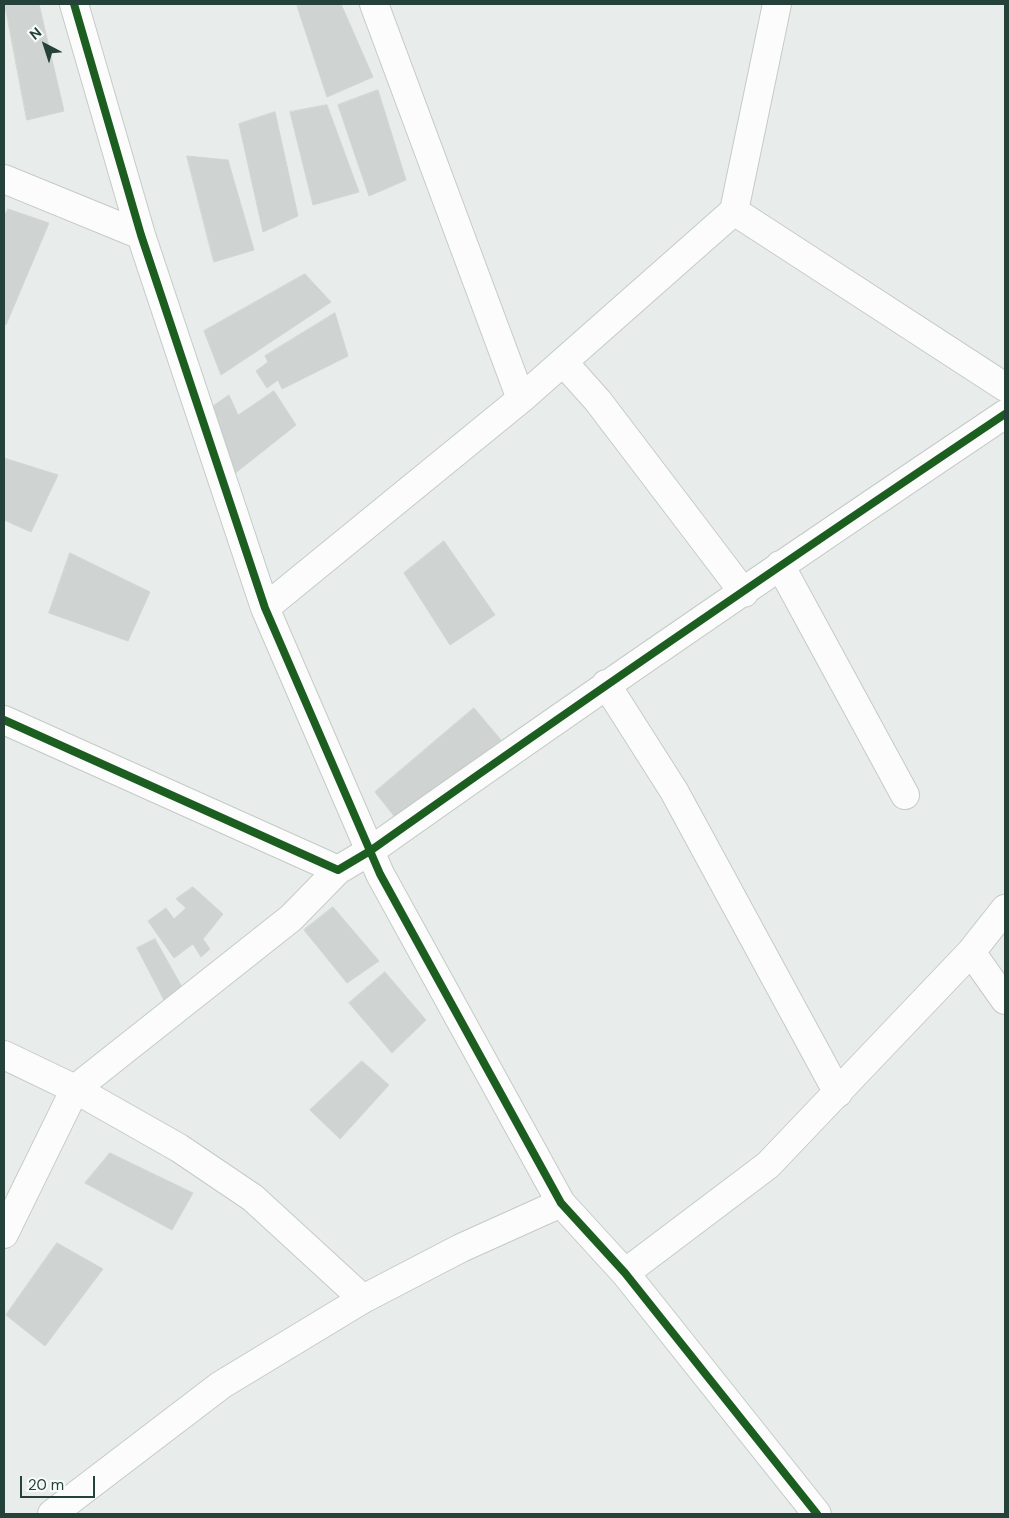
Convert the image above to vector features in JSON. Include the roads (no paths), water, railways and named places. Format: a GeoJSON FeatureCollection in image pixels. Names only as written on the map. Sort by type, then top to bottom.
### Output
{"type":"FeatureCollection","features":[{"type":"Feature","properties":{"kind":"street"},"geometry":{"type":"LineString","coordinates":[[74,4],[141,235],[265,608],[380,874],[561,1203],[624,1273],[817,1514]]}},
{"type":"Feature","properties":{"kind":"street"},"geometry":{"type":"LineString","coordinates":[[374,4],[520,399]]}},
{"type":"Feature","properties":{"kind":"street"},"geometry":{"type":"LineString","coordinates":[[265,608],[564,363],[734,211],[777,4]]}},
{"type":"Feature","properties":{"kind":"street"},"geometry":{"type":"LineString","coordinates":[[4,179],[141,235]]}},
{"type":"Feature","properties":{"kind":"street"},"geometry":{"type":"LineString","coordinates":[[734,211],[1005,387]]}},
{"type":"Feature","properties":{"kind":"street"},"geometry":{"type":"LineString","coordinates":[[564,363],[598,401],[744,593]]}},
{"type":"Feature","properties":{"kind":"street"},"geometry":{"type":"LineString","coordinates":[[4,1234],[74,1089],[291,918],[338,870],[370,851],[606,684],[744,593],[780,566],[1005,414]]}},
{"type":"Feature","properties":{"kind":"street"},"geometry":{"type":"LineString","coordinates":[[780,566],[906,796]]}},
{"type":"Feature","properties":{"kind":"street"},"geometry":{"type":"LineString","coordinates":[[606,684],[674,791],[838,1093]]}},
{"type":"Feature","properties":{"kind":"street"},"geometry":{"type":"LineString","coordinates":[[4,720],[338,870]]}},
{"type":"Feature","properties":{"kind":"street"},"geometry":{"type":"LineString","coordinates":[[624,1273],[768,1165],[971,952],[1005,908]]}},
{"type":"Feature","properties":{"kind":"street"},"geometry":{"type":"LineString","coordinates":[[971,952],[1005,1000]]}},
{"type":"Feature","properties":{"kind":"street"},"geometry":{"type":"LineString","coordinates":[[4,1055],[74,1089],[179,1148],[253,1198],[362,1299]]}},
{"type":"Feature","properties":{"kind":"street"},"geometry":{"type":"LineString","coordinates":[[52,1514],[221,1385],[362,1299],[461,1248],[561,1203]]}}]}
